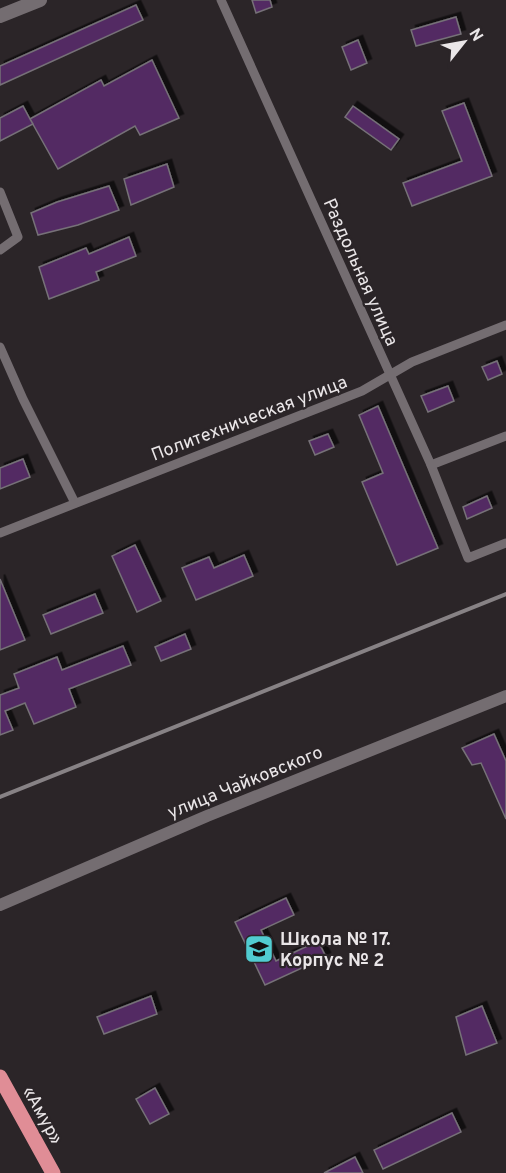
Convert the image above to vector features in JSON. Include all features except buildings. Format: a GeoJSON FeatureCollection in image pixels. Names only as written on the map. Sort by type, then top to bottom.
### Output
{"type":"FeatureCollection","features":[{"type":"Feature","properties":{"kind":"highway","name":"«Амур»"},"geometry":{"type":"LineString","coordinates":[[0,1077],[53,1173]]}},
{"type":"Feature","properties":{"kind":"main road"},"geometry":{"type":"LineString","coordinates":[[0,16],[40,0]]}},
{"type":"Feature","properties":{"kind":"street","name":"Раздольная улица"},"geometry":{"type":"LineString","coordinates":[[222,0],[431,465],[468,558],[506,543]]}},
{"type":"Feature","properties":{"kind":"street"},"geometry":{"type":"LineString","coordinates":[[0,192],[18,237],[0,250]]}},
{"type":"Feature","properties":{"kind":"street","name":"Политехническая улица"},"geometry":{"type":"LineString","coordinates":[[0,533],[362,391],[412,362],[506,325]]}},
{"type":"Feature","properties":{"kind":"street"},"geometry":{"type":"LineString","coordinates":[[0,347],[22,399],[75,503]]}},
{"type":"Feature","properties":{"kind":"street"},"geometry":{"type":"LineString","coordinates":[[431,465],[506,436]]}},
{"type":"Feature","properties":{"kind":"street","name":"улица Чайковского"},"geometry":{"type":"LineString","coordinates":[[0,905],[207,816],[506,696]]}},
{"type":"Feature","properties":{"kind":"railway"},"geometry":{"type":"LineString","coordinates":[[0,797],[506,594]]}},
{"type":"Feature","properties":{"kind":"place","name":"Школа № 17. Корпус № 2"},"geometry":{"type":"Point","coordinates":[259,949]}}]}
